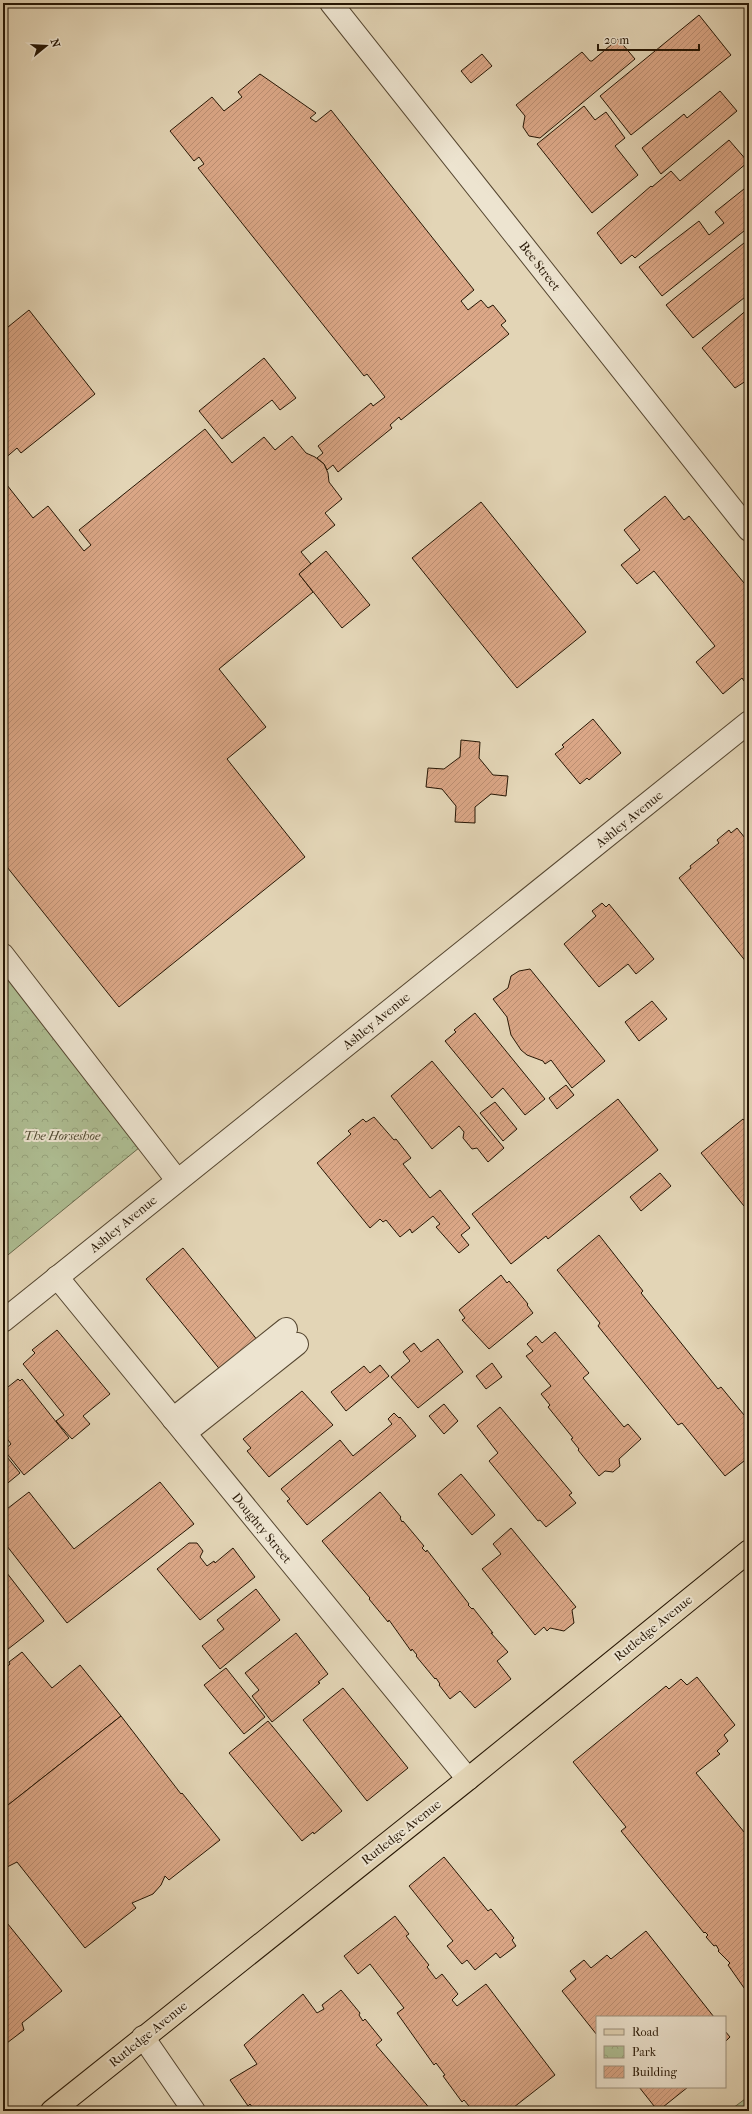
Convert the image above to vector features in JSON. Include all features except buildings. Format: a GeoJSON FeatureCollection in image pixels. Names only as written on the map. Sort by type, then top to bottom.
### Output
{"type":"FeatureCollection","features":[{"type":"Feature","properties":{"kind":"main road","name":"Rutledge Avenue"},"geometry":{"type":"LineString","coordinates":[[52,2111],[468,1779],[749,1551]]}},
{"type":"Feature","properties":{"kind":"street","name":"Bee Street"},"geometry":{"type":"LineString","coordinates":[[331,3],[749,530]]}},
{"type":"Feature","properties":{"kind":"street","name":"Ashley Avenue"},"geometry":{"type":"LineString","coordinates":[[3,1321],[749,722]]}},
{"type":"Feature","properties":{"kind":"street"},"geometry":{"type":"LineString","coordinates":[[3,955],[177,1180]]}},
{"type":"Feature","properties":{"kind":"street","name":"Doughty Street"},"geometry":{"type":"LineString","coordinates":[[57,1277],[468,1779]]}},
{"type":"Feature","properties":{"kind":"street"},"geometry":{"type":"LineString","coordinates":[[179,1426],[292,1337]]}},
{"type":"Feature","properties":{"kind":"street"},"geometry":{"type":"LineString","coordinates":[[144,2037],[194,2111]]}},
{"type":"Feature","properties":{"kind":"green space","name":"The Horseshoe"},"geometry":{"type":"Polygon","coordinates":[[[3,967],[145,1143],[3,1259],[3,967]]]}},
{"type":"Feature","properties":{"kind":"green space"},"geometry":{"type":"Polygon","coordinates":[[[749,2096],[749,2111],[729,2111],[749,2096]]]}}]}
